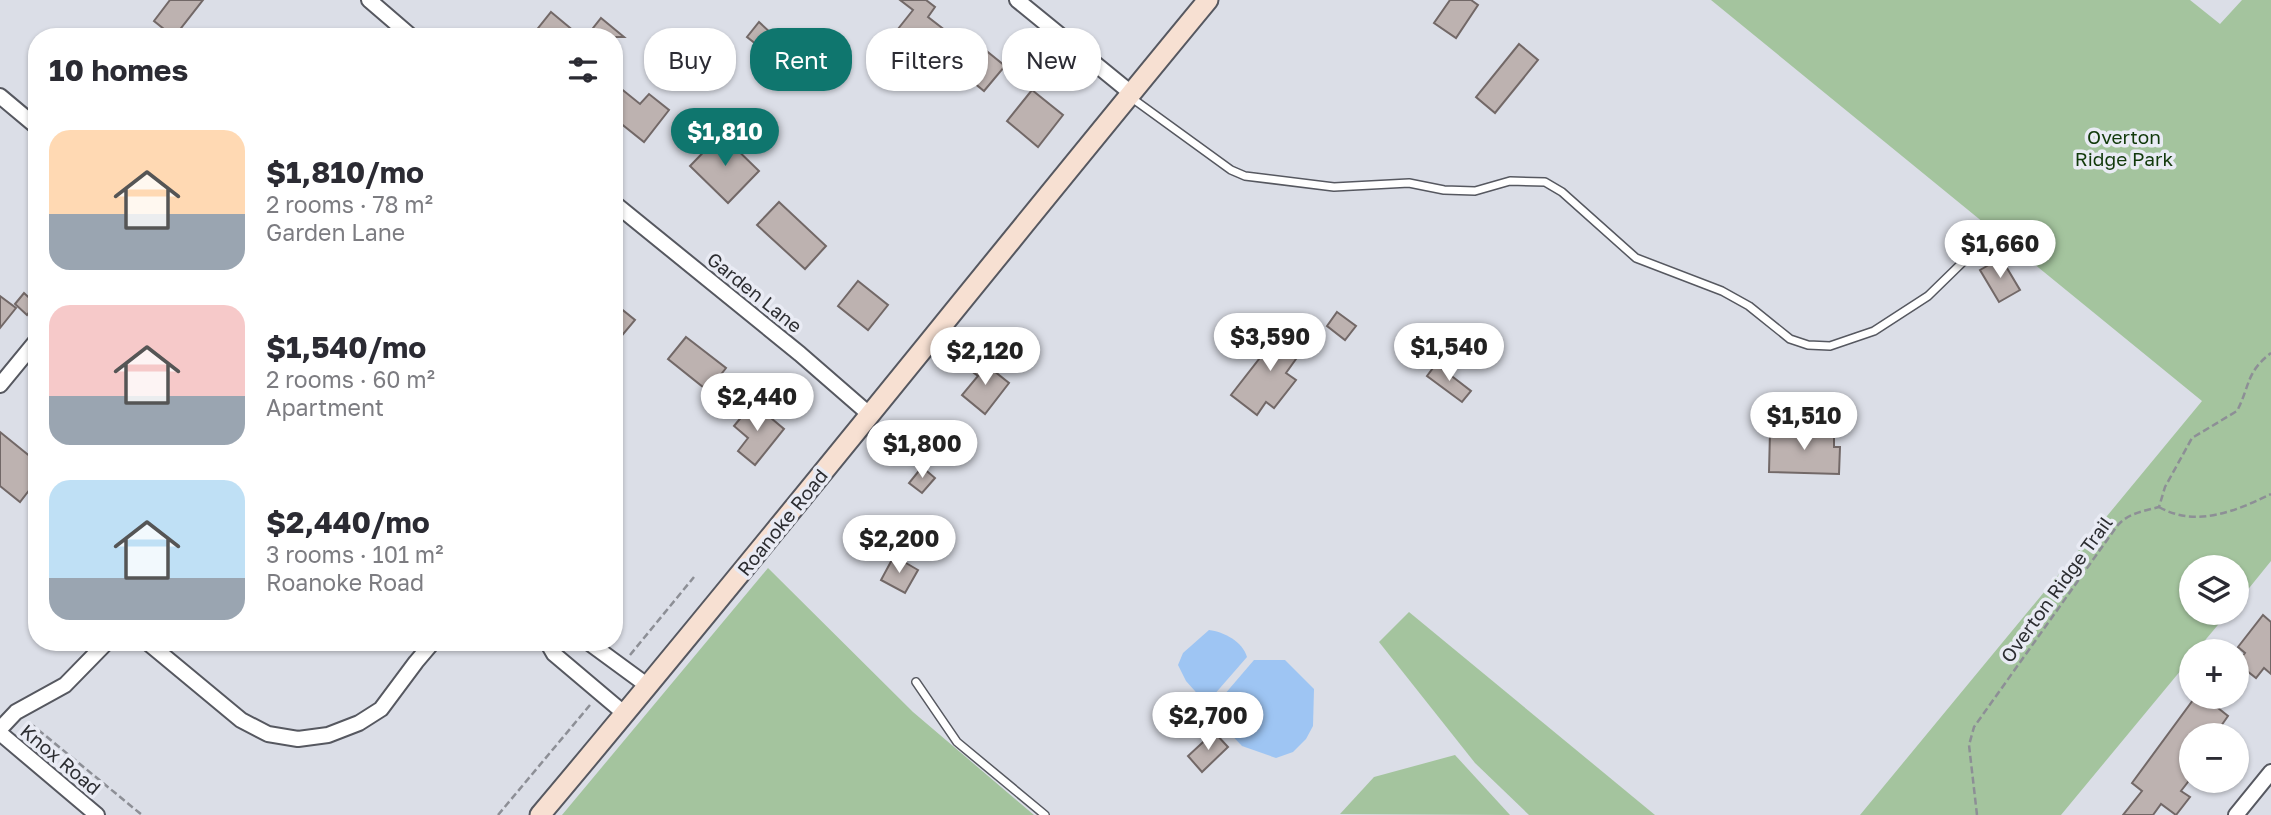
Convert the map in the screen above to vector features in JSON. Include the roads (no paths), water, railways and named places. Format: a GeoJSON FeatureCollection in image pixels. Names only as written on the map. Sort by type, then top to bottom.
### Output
{"type":"FeatureCollection","features":[{"type":"Feature","properties":{"kind":"street"},"geometry":{"type":"LineString","coordinates":[[369,0],[402,28]]}},
{"type":"Feature","properties":{"kind":"street"},"geometry":{"type":"LineString","coordinates":[[1017,0],[1130,95]]}},
{"type":"Feature","properties":{"kind":"street","name":"Roanoke Road"},"geometry":{"type":"LineString","coordinates":[[540,815],[1208,0]]}},
{"type":"Feature","properties":{"kind":"street"},"geometry":{"type":"LineString","coordinates":[[0,96],[28,119]]}},
{"type":"Feature","properties":{"kind":"street","name":"Garden Lane"},"geometry":{"type":"LineString","coordinates":[[623,210],[800,354],[869,414]]}},
{"type":"Feature","properties":{"kind":"street"},"geometry":{"type":"LineString","coordinates":[[0,385],[28,351]]}},
{"type":"Feature","properties":{"kind":"street"},"geometry":{"type":"LineString","coordinates":[[0,731],[16,712],[65,685],[98,651]]}},
{"type":"Feature","properties":{"kind":"street"},"geometry":{"type":"LineString","coordinates":[[158,651],[241,720],[268,734],[298,738],[328,735],[359,723],[381,709],[425,651]]}},
{"type":"Feature","properties":{"kind":"street"},"geometry":{"type":"LineString","coordinates":[[553,651],[625,714]]}},
{"type":"Feature","properties":{"kind":"street"},"geometry":{"type":"LineString","coordinates":[[600,651],[648,686]]}},
{"type":"Feature","properties":{"kind":"street","name":"Knox Road"},"geometry":{"type":"LineString","coordinates":[[0,731],[97,815]]}},
{"type":"Feature","properties":{"kind":"street"},"geometry":{"type":"LineString","coordinates":[[2236,815],[2271,772]]}},
{"type":"Feature","properties":{"kind":"lane"},"geometry":{"type":"LineString","coordinates":[[1130,95],[1231,170],[1245,176],[1334,187],[1409,183],[1465,191],[1475,191],[1510,180],[1545,182],[1562,192],[1636,258],[1722,291],[1749,306],[1790,339],[1808,345],[1830,346],[1874,331],[1928,296],[1967,258],[1981,249],[1993,250]]}},
{"type":"Feature","properties":{"kind":"lane"},"geometry":{"type":"LineString","coordinates":[[915,682],[957,741],[1045,815]]}},
{"type":"Feature","properties":{"kind":"water"},"geometry":{"type":"Polygon","coordinates":[[[1209,630],[1232,638],[1245,651],[1247,657],[1213,696],[1203,700],[1186,681],[1178,665],[1183,653],[1209,630]]]}},
{"type":"Feature","properties":{"kind":"water"},"geometry":{"type":"Polygon","coordinates":[[[1254,660],[1285,660],[1314,689],[1313,726],[1306,739],[1293,752],[1276,758],[1242,746],[1222,725],[1212,709],[1254,660]]]}},
{"type":"Feature","properties":{"kind":"park label","name":"Overton Ridge Park"},"geometry":{"type":"Point","coordinates":[2124,147]}}]}
